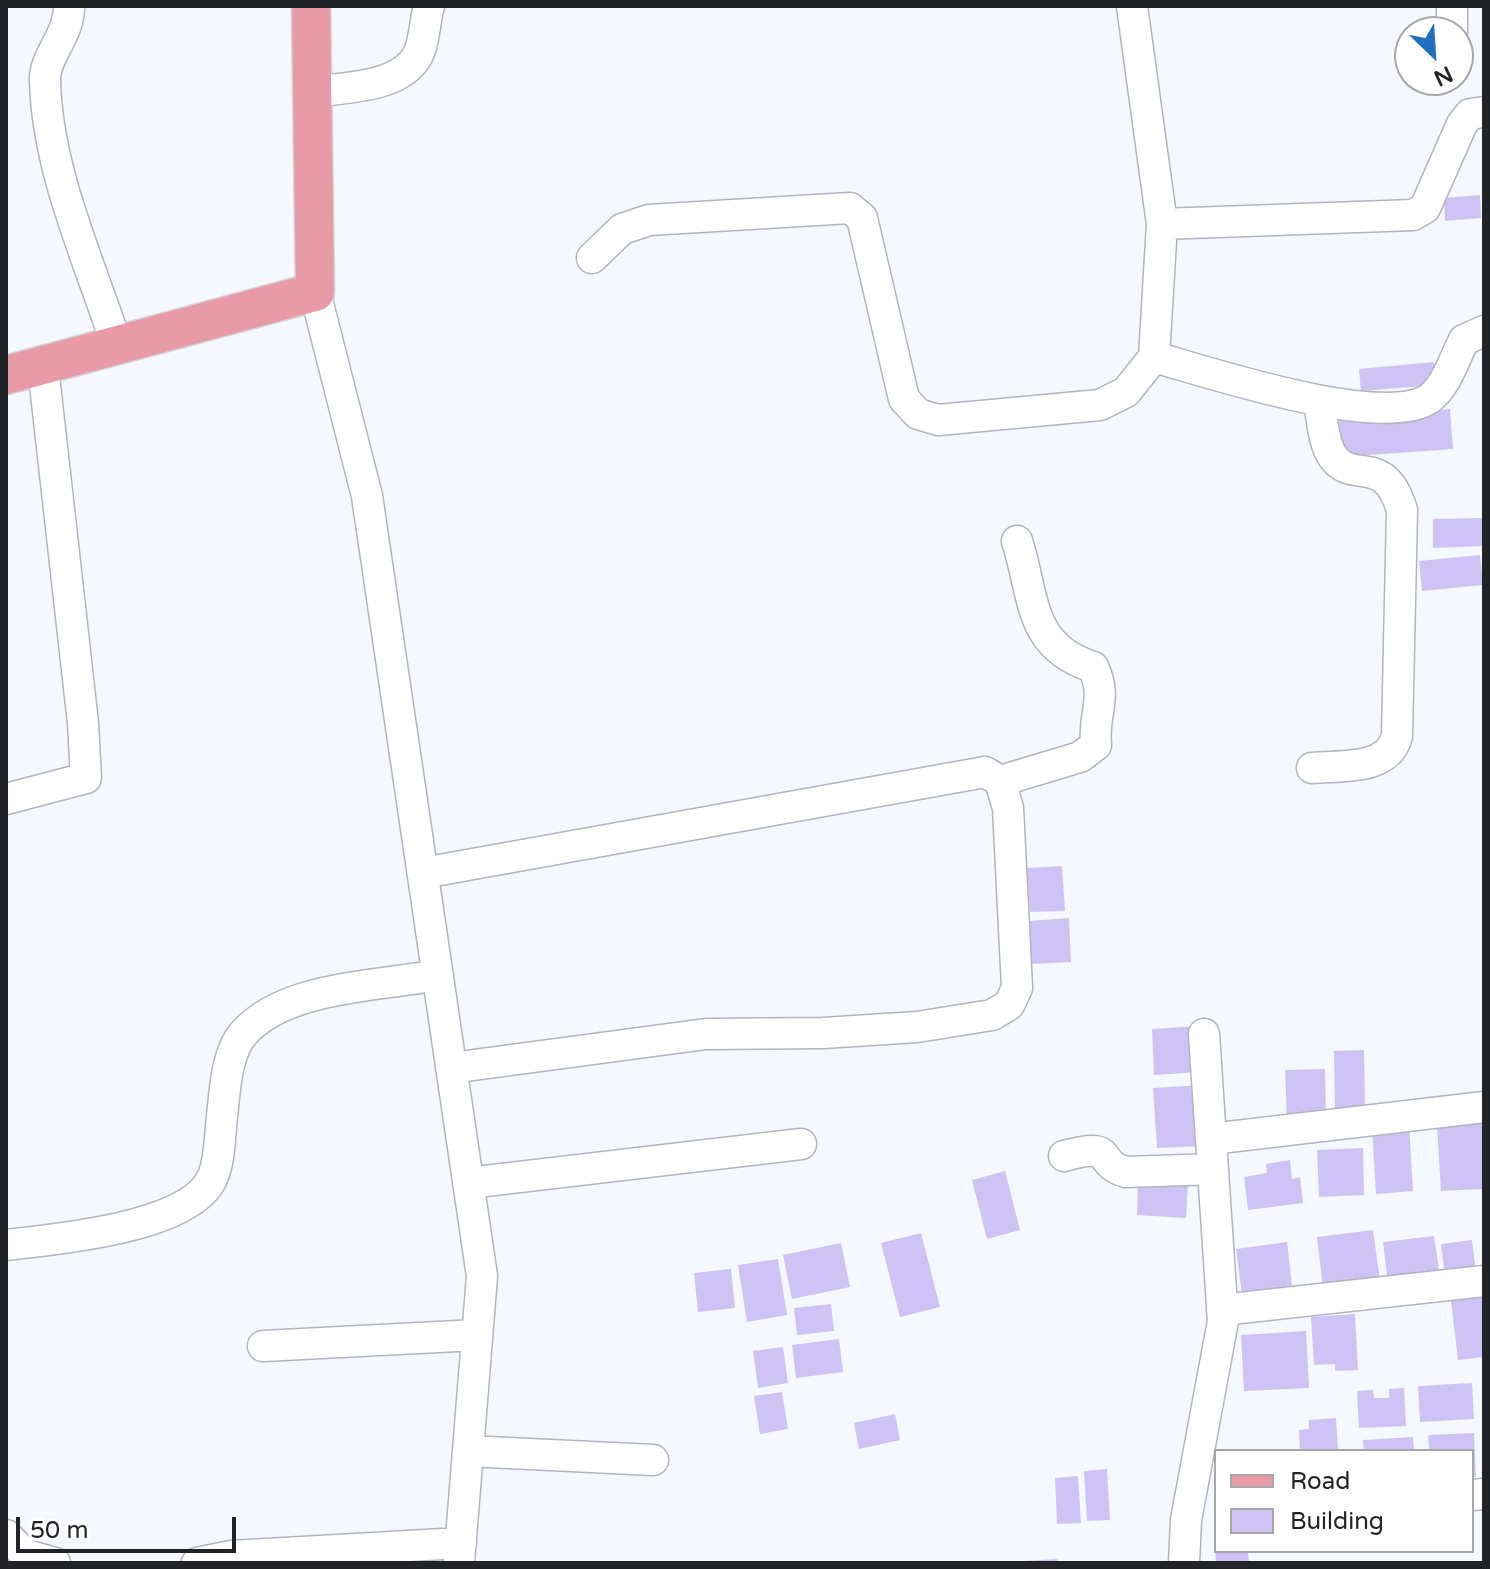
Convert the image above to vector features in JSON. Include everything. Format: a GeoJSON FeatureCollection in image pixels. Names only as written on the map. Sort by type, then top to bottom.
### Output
{"type":"FeatureCollection","features":[{"type":"Feature","properties":{"kind":"main road"},"geometry":{"type":"LineString","coordinates":[[6,375],[315,292],[311,6]]}},
{"type":"Feature","properties":{"kind":"street"},"geometry":{"type":"LineString","coordinates":[[69,6],[69,23],[44,76],[53,153],[117,346]]}},
{"type":"Feature","properties":{"kind":"street"},"geometry":{"type":"LineString","coordinates":[[313,92],[376,82],[399,74],[413,63],[420,50],[429,6]]}},
{"type":"Feature","properties":{"kind":"street"},"geometry":{"type":"LineString","coordinates":[[592,258],[622,229],[649,220],[850,208],[862,218],[904,399],[918,414],[938,420],[1100,405],[1126,392],[1154,357],[1162,224],[1132,6]]}},
{"type":"Feature","properties":{"kind":"street"},"geometry":{"type":"LineString","coordinates":[[1162,224],[1413,215],[1425,208],[1462,124],[1470,114],[1484,112]]}},
{"type":"Feature","properties":{"kind":"street"},"geometry":{"type":"LineString","coordinates":[[197,1563],[231,1556],[460,1553],[482,1276],[367,496],[315,292]]}},
{"type":"Feature","properties":{"kind":"street"},"geometry":{"type":"LineString","coordinates":[[1154,357],[1319,402],[1356,407],[1416,404],[1428,399],[1442,386],[1464,340],[1484,331]]}},
{"type":"Feature","properties":{"kind":"street"},"geometry":{"type":"LineString","coordinates":[[6,799],[86,778],[82,707],[43,367]]}},
{"type":"Feature","properties":{"kind":"street"},"geometry":{"type":"LineString","coordinates":[[1312,768],[1377,761],[1394,748],[1401,525],[1395,488],[1382,474],[1339,464],[1330,453],[1319,402]]}},
{"type":"Feature","properties":{"kind":"street"},"geometry":{"type":"LineString","coordinates":[[1000,781],[1080,757],[1096,745],[1094,724],[1102,687],[1093,667],[1073,660],[1046,637],[1035,617],[1017,541]]}},
{"type":"Feature","properties":{"kind":"street"},"geometry":{"type":"LineString","coordinates":[[423,873],[985,772],[1000,781],[1008,808],[1017,988],[1009,1005],[992,1015],[917,1027],[823,1033],[706,1034],[451,1068]]}},
{"type":"Feature","properties":{"kind":"street"},"geometry":{"type":"LineString","coordinates":[[6,1245],[55,1239],[170,1215],[201,1195],[214,1176],[226,1077],[242,1035],[271,1013],[311,994],[438,975]]}},
{"type":"Feature","properties":{"kind":"street"},"geometry":{"type":"LineString","coordinates":[[1184,1563],[1202,1508],[1223,1321],[1204,1034]]}},
{"type":"Feature","properties":{"kind":"street"},"geometry":{"type":"LineString","coordinates":[[1064,1156],[1090,1149],[1099,1151],[1118,1170],[1126,1172],[1484,1107]]}},
{"type":"Feature","properties":{"kind":"street"},"geometry":{"type":"LineString","coordinates":[[468,1183],[801,1144]]}},
{"type":"Feature","properties":{"kind":"street"},"geometry":{"type":"LineString","coordinates":[[1222,1310],[1484,1281]]}},
{"type":"Feature","properties":{"kind":"street"},"geometry":{"type":"LineString","coordinates":[[263,1346],[477,1335]]}},
{"type":"Feature","properties":{"kind":"street"},"geometry":{"type":"LineString","coordinates":[[468,1451],[653,1460]]}},
{"type":"Feature","properties":{"kind":"street"},"geometry":{"type":"LineString","coordinates":[[6,1535],[26,1555],[55,1563]]}},
{"type":"Feature","properties":{"kind":"building"},"geometry":{"type":"Polygon","coordinates":[[[1480,195],[1481,218],[1445,221],[1444,198],[1480,195]]]}},
{"type":"Feature","properties":{"kind":"building"},"geometry":{"type":"Polygon","coordinates":[[[1434,362],[1436,385],[1361,391],[1359,369],[1434,362]]]}},
{"type":"Feature","properties":{"kind":"building"},"geometry":{"type":"Polygon","coordinates":[[[1450,409],[1453,449],[1341,457],[1339,418],[1450,409]]]}},
{"type":"Feature","properties":{"kind":"building"},"geometry":{"type":"Polygon","coordinates":[[[1484,518],[1484,546],[1433,548],[1433,519],[1484,518]]]}},
{"type":"Feature","properties":{"kind":"building"},"geometry":{"type":"Polygon","coordinates":[[[1480,555],[1483,585],[1422,591],[1419,561],[1480,555]]]}},
{"type":"Feature","properties":{"kind":"building"},"geometry":{"type":"Polygon","coordinates":[[[1062,866],[1065,911],[1030,912],[1027,868],[1062,866]]]}},
{"type":"Feature","properties":{"kind":"building"},"geometry":{"type":"Polygon","coordinates":[[[1069,918],[1071,962],[1032,964],[1029,921],[1069,918]]]}},
{"type":"Feature","properties":{"kind":"building"},"geometry":{"type":"Polygon","coordinates":[[[1198,1026],[1200,1072],[1154,1075],[1152,1029],[1198,1026]]]}},
{"type":"Feature","properties":{"kind":"building"},"geometry":{"type":"Polygon","coordinates":[[[1364,1050],[1365,1112],[1335,1112],[1334,1051],[1364,1050]]]}},
{"type":"Feature","properties":{"kind":"building"},"geometry":{"type":"Polygon","coordinates":[[[1325,1069],[1326,1118],[1287,1120],[1285,1070],[1325,1069]]]}},
{"type":"Feature","properties":{"kind":"building"},"geometry":{"type":"Polygon","coordinates":[[[1203,1085],[1206,1146],[1157,1148],[1153,1088],[1203,1085]]]}},
{"type":"Feature","properties":{"kind":"building"},"geometry":{"type":"Polygon","coordinates":[[[1484,1123],[1484,1189],[1441,1191],[1437,1125],[1484,1123]]]}},
{"type":"Feature","properties":{"kind":"building"},"geometry":{"type":"Polygon","coordinates":[[[1409,1125],[1413,1191],[1376,1194],[1372,1127],[1409,1125]]]}},
{"type":"Feature","properties":{"kind":"building"},"geometry":{"type":"Polygon","coordinates":[[[1363,1148],[1364,1195],[1319,1197],[1317,1150],[1363,1148]]]}},
{"type":"Feature","properties":{"kind":"building"},"geometry":{"type":"Polygon","coordinates":[[[1290,1160],[1292,1179],[1300,1177],[1303,1203],[1248,1210],[1244,1177],[1267,1173],[1266,1164],[1290,1160]]]}},
{"type":"Feature","properties":{"kind":"building"},"geometry":{"type":"Polygon","coordinates":[[[1005,1171],[1020,1230],[987,1239],[972,1180],[1005,1171]]]}},
{"type":"Feature","properties":{"kind":"building"},"geometry":{"type":"Polygon","coordinates":[[[1138,1181],[1188,1184],[1186,1218],[1137,1215],[1138,1181]]]}},
{"type":"Feature","properties":{"kind":"building"},"geometry":{"type":"Polygon","coordinates":[[[1373,1230],[1380,1281],[1323,1288],[1317,1237],[1373,1230]]]}},
{"type":"Feature","properties":{"kind":"building"},"geometry":{"type":"Polygon","coordinates":[[[921,1233],[940,1307],[900,1317],[881,1243],[921,1233]]]}},
{"type":"Feature","properties":{"kind":"building"},"geometry":{"type":"Polygon","coordinates":[[[1434,1236],[1440,1277],[1388,1284],[1383,1242],[1434,1236]]]}},
{"type":"Feature","properties":{"kind":"building"},"geometry":{"type":"Polygon","coordinates":[[[1472,1240],[1476,1272],[1445,1276],[1441,1244],[1472,1240]]]}},
{"type":"Feature","properties":{"kind":"building"},"geometry":{"type":"Polygon","coordinates":[[[1287,1242],[1293,1295],[1243,1302],[1236,1249],[1287,1242]]]}},
{"type":"Feature","properties":{"kind":"building"},"geometry":{"type":"Polygon","coordinates":[[[841,1243],[850,1287],[792,1299],[783,1255],[841,1243]]]}},
{"type":"Feature","properties":{"kind":"building"},"geometry":{"type":"Polygon","coordinates":[[[778,1259],[787,1315],[747,1322],[738,1265],[778,1259]]]}},
{"type":"Feature","properties":{"kind":"building"},"geometry":{"type":"Polygon","coordinates":[[[731,1269],[735,1308],[698,1312],[694,1273],[731,1269]]]}},
{"type":"Feature","properties":{"kind":"building"},"geometry":{"type":"Polygon","coordinates":[[[1484,1297],[1484,1357],[1458,1360],[1451,1301],[1484,1297]]]}},
{"type":"Feature","properties":{"kind":"building"},"geometry":{"type":"Polygon","coordinates":[[[831,1304],[834,1331],[797,1335],[794,1308],[831,1304]]]}},
{"type":"Feature","properties":{"kind":"building"},"geometry":{"type":"Polygon","coordinates":[[[1355,1314],[1358,1370],[1335,1371],[1335,1364],[1314,1365],[1311,1317],[1355,1314]]]}},
{"type":"Feature","properties":{"kind":"building"},"geometry":{"type":"Polygon","coordinates":[[[1306,1331],[1309,1388],[1244,1391],[1241,1335],[1306,1331]]]}},
{"type":"Feature","properties":{"kind":"building"},"geometry":{"type":"Polygon","coordinates":[[[839,1339],[843,1372],[796,1378],[792,1345],[839,1339]]]}},
{"type":"Feature","properties":{"kind":"building"},"geometry":{"type":"Polygon","coordinates":[[[783,1347],[788,1383],[758,1388],[753,1351],[783,1347]]]}},
{"type":"Feature","properties":{"kind":"building"},"geometry":{"type":"Polygon","coordinates":[[[1472,1383],[1474,1419],[1420,1422],[1418,1386],[1472,1383]]]}},
{"type":"Feature","properties":{"kind":"building"},"geometry":{"type":"Polygon","coordinates":[[[1404,1388],[1406,1426],[1359,1428],[1357,1391],[1373,1390],[1374,1398],[1389,1398],[1389,1389],[1404,1388]]]}},
{"type":"Feature","properties":{"kind":"building"},"geometry":{"type":"Polygon","coordinates":[[[782,1392],[788,1429],[760,1434],[754,1396],[782,1392]]]}},
{"type":"Feature","properties":{"kind":"building"},"geometry":{"type":"Polygon","coordinates":[[[895,1414],[900,1440],[859,1449],[854,1423],[895,1414]]]}},
{"type":"Feature","properties":{"kind":"building"},"geometry":{"type":"Polygon","coordinates":[[[1336,1418],[1338,1449],[1300,1449],[1299,1430],[1309,1429],[1309,1420],[1336,1418]]]}},
{"type":"Feature","properties":{"kind":"building"},"geometry":{"type":"Polygon","coordinates":[[[1474,1433],[1476,1477],[1474,1449],[1429,1449],[1428,1435],[1474,1433]]]}},
{"type":"Feature","properties":{"kind":"building"},"geometry":{"type":"Polygon","coordinates":[[[1413,1437],[1414,1449],[1364,1449],[1363,1440],[1413,1437]]]}},
{"type":"Feature","properties":{"kind":"building"},"geometry":{"type":"Polygon","coordinates":[[[1107,1469],[1110,1520],[1087,1521],[1084,1471],[1107,1469]]]}},
{"type":"Feature","properties":{"kind":"building"},"geometry":{"type":"Polygon","coordinates":[[[1078,1476],[1081,1523],[1057,1524],[1055,1478],[1078,1476]]]}},
{"type":"Feature","properties":{"kind":"building"},"geometry":{"type":"Polygon","coordinates":[[[1215,1553],[1248,1553],[1249,1563],[1216,1563],[1215,1553]]]}},
{"type":"Feature","properties":{"kind":"building"},"geometry":{"type":"Polygon","coordinates":[[[1057,1559],[1058,1563],[1024,1563],[1024,1561],[1057,1559]]]}}]}
